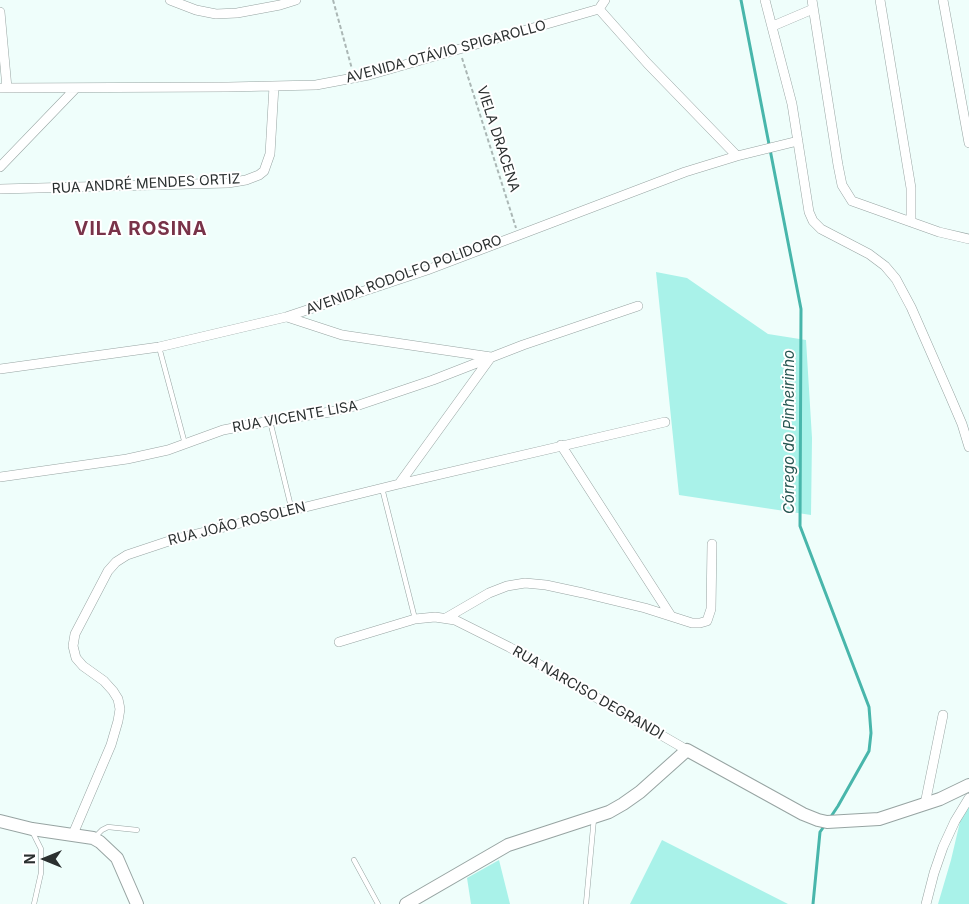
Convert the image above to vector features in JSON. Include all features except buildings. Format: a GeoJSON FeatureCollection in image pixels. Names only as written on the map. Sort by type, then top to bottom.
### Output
{"type":"FeatureCollection","features":[{"type":"Feature","properties":{"kind":"main road"},"geometry":{"type":"LineString","coordinates":[[406,904],[508,845],[609,812],[629,800],[687,750]]}},
{"type":"Feature","properties":{"kind":"main road","name":"RUA NARCISO DEGRANDI"},"geometry":{"type":"LineString","coordinates":[[687,750],[825,821],[879,818],[926,804]]}},
{"type":"Feature","properties":{"kind":"main road"},"geometry":{"type":"LineString","coordinates":[[926,804],[969,785]]}},
{"type":"Feature","properties":{"kind":"main road"},"geometry":{"type":"LineString","coordinates":[[0,821],[32,829],[93,838],[100,842],[116,858],[138,904]]}},
{"type":"Feature","properties":{"kind":"street"},"geometry":{"type":"LineString","coordinates":[[170,0],[196,10],[216,14],[246,12],[296,0]]}},
{"type":"Feature","properties":{"kind":"street"},"geometry":{"type":"LineString","coordinates":[[605,0],[600,9],[641,56],[737,156]]}},
{"type":"Feature","properties":{"kind":"street"},"geometry":{"type":"LineString","coordinates":[[765,0],[792,104],[809,212],[813,221],[833,237],[869,254],[885,266],[896,279],[911,307],[950,396],[969,447]]}},
{"type":"Feature","properties":{"kind":"street"},"geometry":{"type":"LineString","coordinates":[[880,0],[911,188],[911,222]]}},
{"type":"Feature","properties":{"kind":"street"},"geometry":{"type":"LineString","coordinates":[[943,0],[969,143]]}},
{"type":"Feature","properties":{"kind":"street"},"geometry":{"type":"LineString","coordinates":[[773,26],[812,5],[842,185],[852,201],[939,232],[969,239]]}},
{"type":"Feature","properties":{"kind":"street","name":"AVENIDA OTÁVIO SPIGAROLLO"},"geometry":{"type":"LineString","coordinates":[[4,88],[316,85],[355,79],[600,9]]}},
{"type":"Feature","properties":{"kind":"street"},"geometry":{"type":"LineString","coordinates":[[0,12],[4,88]]}},
{"type":"Feature","properties":{"kind":"street","name":"RUA ANDRÉ MENDES ORTIZ"},"geometry":{"type":"LineString","coordinates":[[0,189],[228,183],[246,180],[259,175],[264,170],[270,154],[274,86]]}},
{"type":"Feature","properties":{"kind":"street"},"geometry":{"type":"LineString","coordinates":[[0,167],[76,88]]}},
{"type":"Feature","properties":{"kind":"street","name":"AVENIDA RODOLFO POLIDORO"},"geometry":{"type":"LineString","coordinates":[[0,369],[159,347],[286,317],[427,270],[685,172],[737,156],[798,141]]}},
{"type":"Feature","properties":{"kind":"street","name":"RUA VICENTE LISA"},"geometry":{"type":"LineString","coordinates":[[0,477],[127,459],[152,454],[224,430],[359,406],[491,357],[638,306]]}},
{"type":"Feature","properties":{"kind":"street"},"geometry":{"type":"LineString","coordinates":[[286,317],[342,335],[491,357],[399,484]]}},
{"type":"Feature","properties":{"kind":"street","name":"RUA JOÃO ROSOLEN"},"geometry":{"type":"LineString","coordinates":[[73,834],[111,745],[119,715],[118,699],[113,691],[76,658],[73,646],[75,634],[108,571],[126,554],[172,540],[382,488],[665,422]]}},
{"type":"Feature","properties":{"kind":"street"},"geometry":{"type":"LineString","coordinates":[[561,445],[671,616]]}},
{"type":"Feature","properties":{"kind":"street"},"geometry":{"type":"LineString","coordinates":[[446,618],[489,594],[507,586],[525,582],[583,593],[692,623],[700,623],[709,617],[712,592],[712,544]]}},
{"type":"Feature","properties":{"kind":"street","name":"RUA NARCISO DEGRANDI"},"geometry":{"type":"LineString","coordinates":[[338,642],[415,619],[446,618],[472,627],[509,647],[687,750]]}},
{"type":"Feature","properties":{"kind":"street"},"geometry":{"type":"LineString","coordinates":[[926,804],[943,715]]}},
{"type":"Feature","properties":{"kind":"street"},"geometry":{"type":"LineString","coordinates":[[926,904],[943,847],[955,821],[969,798]]}},
{"type":"Feature","properties":{"kind":"lane"},"geometry":{"type":"LineString","coordinates":[[159,347],[185,444]]}},
{"type":"Feature","properties":{"kind":"lane"},"geometry":{"type":"LineString","coordinates":[[270,421],[292,511]]}},
{"type":"Feature","properties":{"kind":"lane"},"geometry":{"type":"LineString","coordinates":[[382,488],[415,619]]}},
{"type":"Feature","properties":{"kind":"lane"},"geometry":{"type":"LineString","coordinates":[[586,904],[594,817]]}},
{"type":"Feature","properties":{"kind":"lane"},"geometry":{"type":"LineString","coordinates":[[93,838],[102,830],[108,828],[137,830]]}},
{"type":"Feature","properties":{"kind":"lane"},"geometry":{"type":"LineString","coordinates":[[32,829],[41,849],[42,873],[34,904]]}},
{"type":"Feature","properties":{"kind":"lane"},"geometry":{"type":"LineString","coordinates":[[354,860],[378,904]]}},
{"type":"Feature","properties":{"kind":"path"},"geometry":{"type":"LineString","coordinates":[[332,0],[355,79]]}},
{"type":"Feature","properties":{"kind":"path","name":"VIELA DRACENA"},"geometry":{"type":"LineString","coordinates":[[459,50],[518,235]]}},
{"type":"Feature","properties":{"kind":"shaded area"},"geometry":{"type":"Polygon","coordinates":[[[656,272],[687,278],[768,334],[806,340],[812,438],[811,515],[679,495],[656,272]]]}},
{"type":"Feature","properties":{"kind":"shaded area"},"geometry":{"type":"Polygon","coordinates":[[[969,805],[969,904],[938,904],[963,809],[969,805]]]}},
{"type":"Feature","properties":{"kind":"shaded area"},"geometry":{"type":"Polygon","coordinates":[[[662,840],[788,904],[630,904],[662,840]]]}},
{"type":"Feature","properties":{"kind":"shaded area"},"geometry":{"type":"Polygon","coordinates":[[[499,860],[510,904],[471,904],[467,878],[499,860]]]}},
{"type":"Feature","properties":{"kind":"waterway","name":"Córrego do Pinheirinho"},"geometry":{"type":"LineString","coordinates":[[741,0],[801,309],[800,526],[869,707],[871,733],[869,751],[830,818]]}},
{"type":"Feature","properties":{"kind":"waterway","name":"Córrego do Pinheirinho"},"geometry":{"type":"LineString","coordinates":[[813,904],[820,832],[825,825]]}},
{"type":"Feature","properties":{"kind":"district","name":"VILA ROSINA"},"geometry":{"type":"Point","coordinates":[141,229]}}]}
